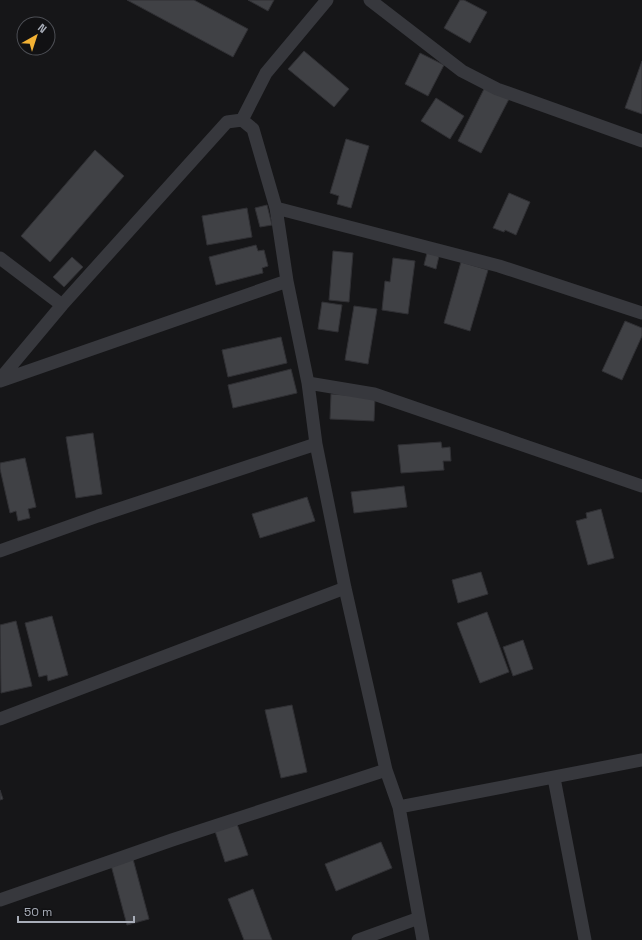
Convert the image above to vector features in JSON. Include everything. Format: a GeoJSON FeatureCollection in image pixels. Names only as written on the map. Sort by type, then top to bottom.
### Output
{"type":"FeatureCollection","features":[{"type":"Feature","properties":{"kind":"street"},"geometry":{"type":"LineString","coordinates":[[242,120],[266,73],[327,0]]}},
{"type":"Feature","properties":{"kind":"street"},"geometry":{"type":"LineString","coordinates":[[370,0],[462,71],[497,89],[642,141]]}},
{"type":"Feature","properties":{"kind":"street"},"geometry":{"type":"LineString","coordinates":[[0,380],[62,305],[227,122],[242,120],[253,129],[276,208],[287,281],[308,383],[316,444],[345,588],[386,770],[399,807],[423,940]]}},
{"type":"Feature","properties":{"kind":"street"},"geometry":{"type":"LineString","coordinates":[[276,208],[498,266],[642,313]]}},
{"type":"Feature","properties":{"kind":"street"},"geometry":{"type":"LineString","coordinates":[[0,258],[62,305]]}},
{"type":"Feature","properties":{"kind":"street"},"geometry":{"type":"LineString","coordinates":[[0,380],[287,281]]}},
{"type":"Feature","properties":{"kind":"street"},"geometry":{"type":"LineString","coordinates":[[308,383],[374,394],[642,486]]}},
{"type":"Feature","properties":{"kind":"street"},"geometry":{"type":"LineString","coordinates":[[0,551],[98,516],[316,444]]}},
{"type":"Feature","properties":{"kind":"street"},"geometry":{"type":"LineString","coordinates":[[0,719],[345,588]]}},
{"type":"Feature","properties":{"kind":"street"},"geometry":{"type":"LineString","coordinates":[[399,807],[642,760]]}},
{"type":"Feature","properties":{"kind":"street"},"geometry":{"type":"LineString","coordinates":[[0,900],[172,840],[386,770]]}},
{"type":"Feature","properties":{"kind":"street"},"geometry":{"type":"LineString","coordinates":[[554,778],[585,940]]}},
{"type":"Feature","properties":{"kind":"street"},"geometry":{"type":"LineString","coordinates":[[358,940],[419,918]]}},
{"type":"Feature","properties":{"kind":"building"},"geometry":{"type":"Polygon","coordinates":[[[127,0],[194,0],[248,29],[233,57],[127,0]]]}},
{"type":"Feature","properties":{"kind":"building"},"geometry":{"type":"Polygon","coordinates":[[[248,0],[274,0],[268,11],[248,0]]]}},
{"type":"Feature","properties":{"kind":"building"},"geometry":{"type":"Polygon","coordinates":[[[460,0],[464,0],[487,12],[470,43],[444,28],[460,0]]]}},
{"type":"Feature","properties":{"kind":"building"},"geometry":{"type":"Polygon","coordinates":[[[304,51],[349,89],[334,107],[288,69],[304,51]]]}},
{"type":"Feature","properties":{"kind":"building"},"geometry":{"type":"Polygon","coordinates":[[[420,53],[444,65],[428,96],[405,84],[420,53]]]}},
{"type":"Feature","properties":{"kind":"building"},"geometry":{"type":"Polygon","coordinates":[[[642,61],[642,114],[625,108],[642,61]]]}},
{"type":"Feature","properties":{"kind":"building"},"geometry":{"type":"Polygon","coordinates":[[[485,87],[509,99],[481,153],[458,141],[485,87]]]}},
{"type":"Feature","properties":{"kind":"building"},"geometry":{"type":"Polygon","coordinates":[[[436,98],[464,116],[450,139],[421,121],[436,98]]]}},
{"type":"Feature","properties":{"kind":"building"},"geometry":{"type":"Polygon","coordinates":[[[346,139],[369,146],[351,208],[337,204],[339,196],[330,193],[346,139]]]}},
{"type":"Feature","properties":{"kind":"building"},"geometry":{"type":"Polygon","coordinates":[[[95,150],[124,176],[50,262],[21,236],[95,150]]]}},
{"type":"Feature","properties":{"kind":"building"},"geometry":{"type":"Polygon","coordinates":[[[509,193],[530,202],[516,235],[505,230],[504,232],[493,228],[509,193]]]}},
{"type":"Feature","properties":{"kind":"building"},"geometry":{"type":"Polygon","coordinates":[[[267,205],[272,225],[260,227],[255,208],[267,205]]]}},
{"type":"Feature","properties":{"kind":"building"},"geometry":{"type":"Polygon","coordinates":[[[247,208],[252,237],[207,245],[202,216],[247,208]]]}},
{"type":"Feature","properties":{"kind":"building"},"geometry":{"type":"Polygon","coordinates":[[[256,245],[258,251],[264,250],[268,266],[262,268],[263,273],[216,285],[209,257],[256,245]]]}},
{"type":"Feature","properties":{"kind":"building"},"geometry":{"type":"Polygon","coordinates":[[[333,251],[353,253],[349,302],[329,300],[333,251]]]}},
{"type":"Feature","properties":{"kind":"building"},"geometry":{"type":"Polygon","coordinates":[[[427,253],[439,256],[436,269],[424,265],[427,253]]]}},
{"type":"Feature","properties":{"kind":"building"},"geometry":{"type":"Polygon","coordinates":[[[72,257],[83,267],[64,287],[53,277],[72,257]]]}},
{"type":"Feature","properties":{"kind":"building"},"geometry":{"type":"Polygon","coordinates":[[[393,258],[415,261],[408,314],[382,310],[385,281],[390,282],[393,258]]]}},
{"type":"Feature","properties":{"kind":"building"},"geometry":{"type":"Polygon","coordinates":[[[461,262],[488,270],[470,331],[444,323],[461,262]]]}},
{"type":"Feature","properties":{"kind":"building"},"geometry":{"type":"Polygon","coordinates":[[[322,302],[342,305],[338,332],[318,329],[322,302]]]}},
{"type":"Feature","properties":{"kind":"building"},"geometry":{"type":"Polygon","coordinates":[[[354,306],[377,309],[368,364],[345,360],[354,306]]]}},
{"type":"Feature","properties":{"kind":"building"},"geometry":{"type":"Polygon","coordinates":[[[625,321],[642,328],[642,336],[622,380],[602,371],[625,321]]]}},
{"type":"Feature","properties":{"kind":"building"},"geometry":{"type":"Polygon","coordinates":[[[281,337],[287,363],[228,377],[222,350],[281,337]]]}},
{"type":"Feature","properties":{"kind":"building"},"geometry":{"type":"Polygon","coordinates":[[[291,369],[297,393],[233,408],[228,385],[291,369]]]}},
{"type":"Feature","properties":{"kind":"building"},"geometry":{"type":"Polygon","coordinates":[[[331,394],[375,397],[374,421],[330,419],[331,394]]]}},
{"type":"Feature","properties":{"kind":"building"},"geometry":{"type":"Polygon","coordinates":[[[93,433],[102,494],[76,498],[66,437],[93,433]]]}},
{"type":"Feature","properties":{"kind":"building"},"geometry":{"type":"Polygon","coordinates":[[[441,442],[442,448],[450,447],[451,461],[443,461],[444,470],[401,473],[398,445],[441,442]]]}},
{"type":"Feature","properties":{"kind":"building"},"geometry":{"type":"Polygon","coordinates":[[[25,458],[36,507],[28,509],[30,518],[18,521],[16,511],[10,513],[0,463],[25,458]]]}},
{"type":"Feature","properties":{"kind":"building"},"geometry":{"type":"Polygon","coordinates":[[[404,486],[407,507],[354,513],[351,492],[404,486]]]}},
{"type":"Feature","properties":{"kind":"building"},"geometry":{"type":"Polygon","coordinates":[[[307,497],[315,521],[260,538],[252,514],[307,497]]]}},
{"type":"Feature","properties":{"kind":"building"},"geometry":{"type":"Polygon","coordinates":[[[601,509],[614,558],[588,565],[576,521],[587,518],[586,513],[601,509]]]}},
{"type":"Feature","properties":{"kind":"building"},"geometry":{"type":"Polygon","coordinates":[[[481,572],[488,594],[458,603],[452,580],[481,572]]]}},
{"type":"Feature","properties":{"kind":"building"},"geometry":{"type":"Polygon","coordinates":[[[487,612],[509,672],[480,683],[457,623],[487,612]]]}},
{"type":"Feature","properties":{"kind":"building"},"geometry":{"type":"Polygon","coordinates":[[[52,616],[68,675],[48,681],[47,675],[39,677],[25,623],[52,616]]]}},
{"type":"Feature","properties":{"kind":"building"},"geometry":{"type":"Polygon","coordinates":[[[16,621],[32,686],[1,693],[0,625],[16,621]]]}},
{"type":"Feature","properties":{"kind":"building"},"geometry":{"type":"Polygon","coordinates":[[[523,640],[533,669],[513,676],[503,647],[523,640]]]}},
{"type":"Feature","properties":{"kind":"building"},"geometry":{"type":"Polygon","coordinates":[[[292,705],[307,772],[281,778],[265,710],[292,705]]]}},
{"type":"Feature","properties":{"kind":"building"},"geometry":{"type":"Polygon","coordinates":[[[0,790],[3,799],[0,800],[0,790]]]}},
{"type":"Feature","properties":{"kind":"building"},"geometry":{"type":"Polygon","coordinates":[[[237,824],[248,855],[225,862],[215,831],[237,824]]]}},
{"type":"Feature","properties":{"kind":"building"},"geometry":{"type":"Polygon","coordinates":[[[381,842],[392,868],[336,891],[325,864],[381,842]]]}},
{"type":"Feature","properties":{"kind":"building"},"geometry":{"type":"Polygon","coordinates":[[[133,859],[149,919],[127,925],[111,865],[133,859]]]}},
{"type":"Feature","properties":{"kind":"building"},"geometry":{"type":"Polygon","coordinates":[[[253,889],[272,940],[244,940],[228,899],[253,889]]]}}]}
